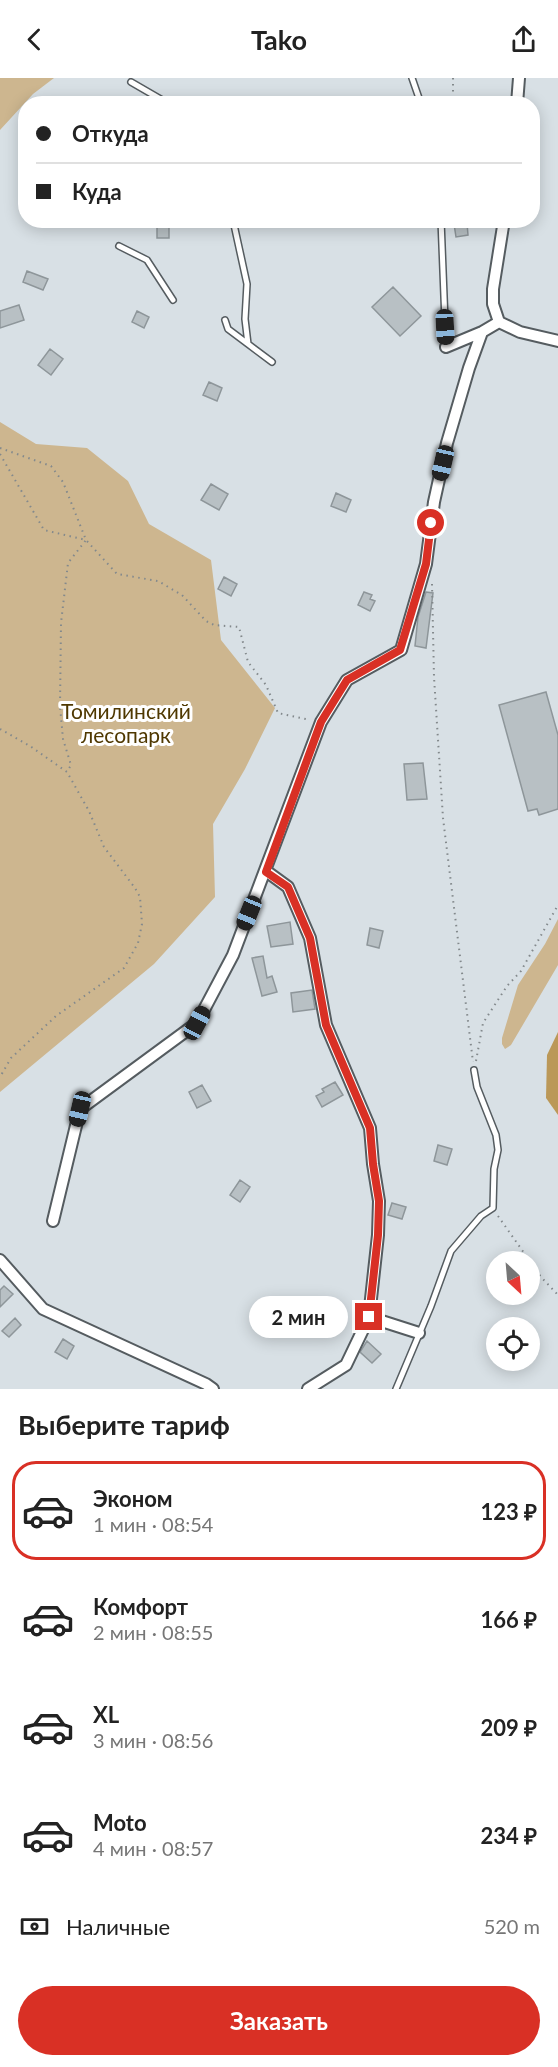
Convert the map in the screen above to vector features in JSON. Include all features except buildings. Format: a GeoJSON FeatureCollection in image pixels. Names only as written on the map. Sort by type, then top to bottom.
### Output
{"type":"FeatureCollection","features":[{"type":"Feature","properties":{"kind":"street"},"geometry":{"type":"LineString","coordinates":[[518,96],[519,78]]}},
{"type":"Feature","properties":{"kind":"street"},"geometry":{"type":"LineString","coordinates":[[503,228],[493,289],[493,304],[499,322],[520,332],[558,341]]}},
{"type":"Feature","properties":{"kind":"street"},"geometry":{"type":"LineString","coordinates":[[446,347],[499,322]]}},
{"type":"Feature","properties":{"kind":"street"},"geometry":{"type":"LineString","coordinates":[[53,1221],[80,1109],[197,1023],[233,955],[321,722],[347,680],[400,650],[426,564],[434,502],[447,443],[482,332]]}},
{"type":"Feature","properties":{"kind":"street"},"geometry":{"type":"LineString","coordinates":[[266,872],[288,887],[310,938],[326,1025],[370,1128],[379,1201],[378,1235],[369,1317],[346,1365],[308,1389]]}},
{"type":"Feature","properties":{"kind":"street"},"geometry":{"type":"LineString","coordinates":[[0,1260],[43,1309],[213,1389]]}},
{"type":"Feature","properties":{"kind":"street"},"geometry":{"type":"LineString","coordinates":[[369,1317],[419,1334]]}},
{"type":"Feature","properties":{"kind":"lane"},"geometry":{"type":"LineString","coordinates":[[412,78],[418,96]]}},
{"type":"Feature","properties":{"kind":"lane"},"geometry":{"type":"LineString","coordinates":[[132,82],[156,96]]}},
{"type":"Feature","properties":{"kind":"lane"},"geometry":{"type":"LineString","coordinates":[[235,228],[247,284],[245,319],[248,344]]}},
{"type":"Feature","properties":{"kind":"lane"},"geometry":{"type":"LineString","coordinates":[[441,228],[446,347]]}},
{"type":"Feature","properties":{"kind":"lane"},"geometry":{"type":"LineString","coordinates":[[119,246],[147,260],[173,300]]}},
{"type":"Feature","properties":{"kind":"lane"},"geometry":{"type":"LineString","coordinates":[[225,320],[228,329],[273,362]]}},
{"type":"Feature","properties":{"kind":"lane"},"geometry":{"type":"LineString","coordinates":[[396,1389],[451,1251],[481,1216],[493,1208],[494,1169],[498,1150],[496,1135],[477,1087],[474,1070]]}},
{"type":"Feature","properties":{"kind":"path"},"geometry":{"type":"LineString","coordinates":[[453,78],[453,96]]}},
{"type":"Feature","properties":{"kind":"path"},"geometry":{"type":"LineString","coordinates":[[0,448],[51,466],[63,482],[86,540],[117,574],[158,581],[182,595],[206,621],[214,625],[239,627],[248,662],[266,685],[278,713],[321,722]]}},
{"type":"Feature","properties":{"kind":"path"},"geometry":{"type":"LineString","coordinates":[[0,454],[44,530],[86,540]]}},
{"type":"Feature","properties":{"kind":"path"},"geometry":{"type":"LineString","coordinates":[[67,772],[70,765],[63,739],[60,706],[61,623],[68,563],[86,540]]}},
{"type":"Feature","properties":{"kind":"path"},"geometry":{"type":"LineString","coordinates":[[426,564],[433,588],[434,677],[443,818],[474,1070]]}},
{"type":"Feature","properties":{"kind":"path"},"geometry":{"type":"LineString","coordinates":[[0,729],[30,746],[67,772],[89,811],[104,848],[140,897],[142,924],[138,943],[124,968],[56,1016],[12,1058],[0,1077]]}},
{"type":"Feature","properties":{"kind":"path"},"geometry":{"type":"LineString","coordinates":[[474,1070],[483,1023],[507,986],[520,971],[558,905]]}},
{"type":"Feature","properties":{"kind":"path"},"geometry":{"type":"LineString","coordinates":[[493,1208],[541,1277],[558,1295]]}},
{"type":"Feature","properties":{"kind":"green space"},"geometry":{"type":"Polygon","coordinates":[[[0,78],[54,78],[31,96],[18,96],[18,110],[0,130],[0,78]]]}},
{"type":"Feature","properties":{"kind":"green space","name":"Томилинский лесопарк"},"geometry":{"type":"Polygon","coordinates":[[[0,422],[36,444],[87,448],[128,481],[149,524],[211,560],[221,640],[275,708],[245,769],[213,824],[215,897],[154,964],[0,1092],[0,422]]]}},
{"type":"Feature","properties":{"kind":"green space"},"geometry":{"type":"Polygon","coordinates":[[[558,919],[558,965],[511,1045],[505,1049],[502,1038],[518,985],[545,944],[558,919]]]}},
{"type":"Feature","properties":{"kind":"shaded area"},"geometry":{"type":"Polygon","coordinates":[[[558,1032],[558,1115],[546,1098],[547,1055],[558,1032]]]}},
{"type":"Feature","properties":{"kind":"route"},"geometry":{"type":"LineString","coordinates":[[369,1317],[378,1235],[379,1201],[370,1128],[326,1025],[310,938],[288,887],[266,872],[321,722],[347,680],[400,650],[426,564],[431,523]]}}]}
